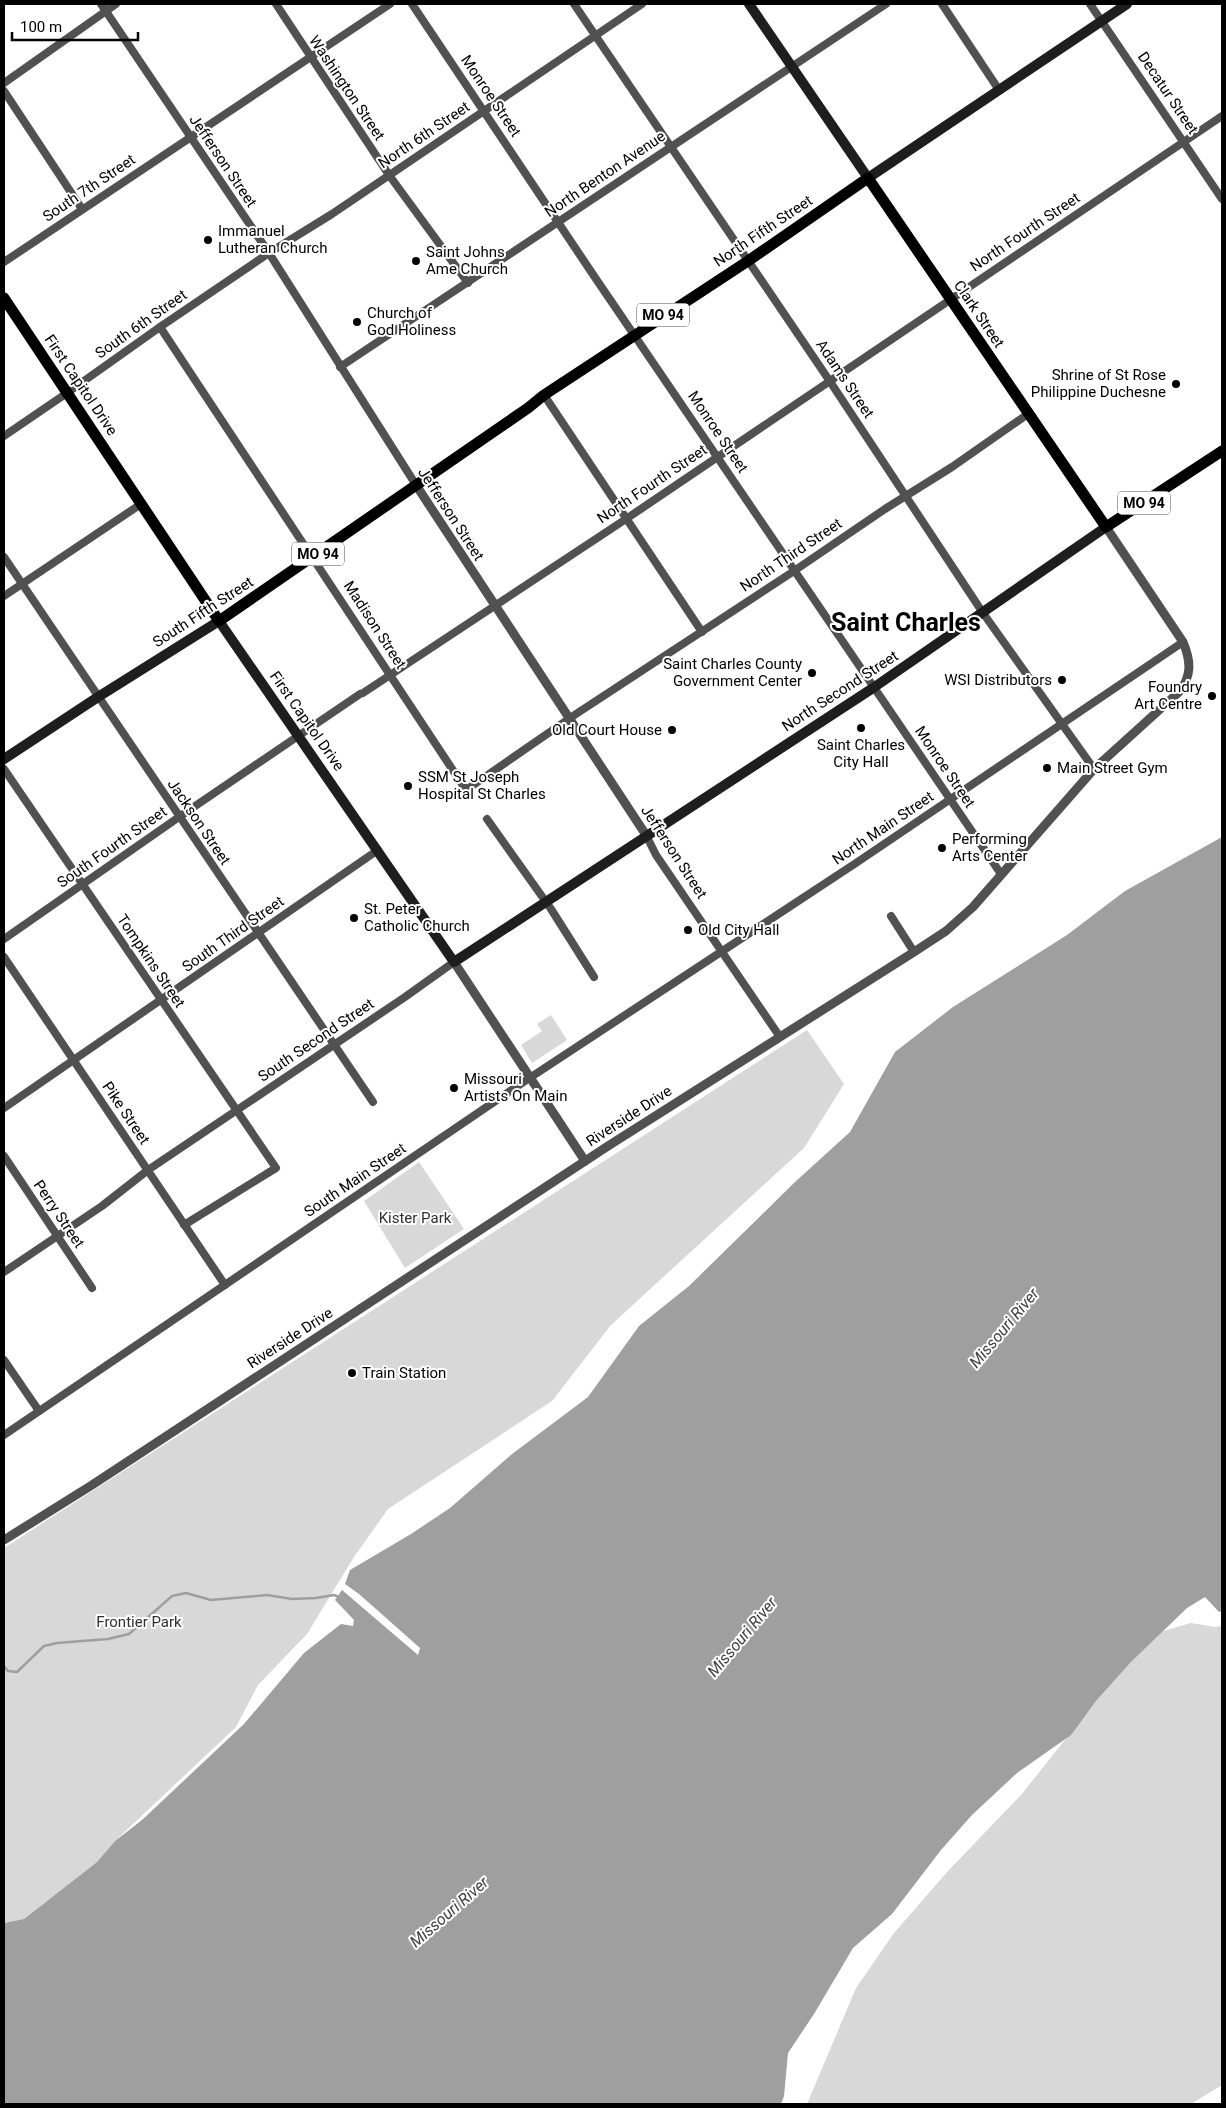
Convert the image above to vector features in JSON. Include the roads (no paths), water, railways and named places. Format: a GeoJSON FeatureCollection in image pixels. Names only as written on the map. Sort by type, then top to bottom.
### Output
{"type":"FeatureCollection","features":[{"type":"Feature","properties":{"kind":"main road","name":"Clark Street"},"geometry":{"type":"LineString","coordinates":[[749,4],[1106,528]]}},
{"type":"Feature","properties":{"kind":"main road","name":"North Fifth Street"},"geometry":{"type":"LineString","coordinates":[[416,485],[634,334],[748,261],[868,178],[1128,4]]}},
{"type":"Feature","properties":{"kind":"main road","name":"First Capitol Drive"},"geometry":{"type":"LineString","coordinates":[[4,298],[219,621],[454,962]]}},
{"type":"Feature","properties":{"kind":"main road","name":"North Second Street"},"geometry":{"type":"LineString","coordinates":[[646,835],[873,688],[1222,451]]}},
{"type":"Feature","properties":{"kind":"main road","name":"South Fifth Street"},"geometry":{"type":"LineString","coordinates":[[4,759],[219,621],[416,485]]}},
{"type":"Feature","properties":{"kind":"main road","name":"South Second Street"},"geometry":{"type":"LineString","coordinates":[[454,962],[646,835]]}},
{"type":"Feature","properties":{"kind":"street"},"geometry":{"type":"LineString","coordinates":[[4,83],[104,7],[116,4]]}},
{"type":"Feature","properties":{"kind":"street","name":"Washington Street"},"geometry":{"type":"LineString","coordinates":[[276,4],[389,176],[468,283]]}},
{"type":"Feature","properties":{"kind":"street","name":"South 7th Street"},"geometry":{"type":"LineString","coordinates":[[4,262],[390,4]]}},
{"type":"Feature","properties":{"kind":"street","name":"Monroe Street"},"geometry":{"type":"LineString","coordinates":[[412,4],[873,688],[1001,874]]}},
{"type":"Feature","properties":{"kind":"street","name":"Adams Street"},"geometry":{"type":"LineString","coordinates":[[574,4],[829,380],[983,613],[1094,769]]}},
{"type":"Feature","properties":{"kind":"street","name":"North 6th Street"},"geometry":{"type":"LineString","coordinates":[[269,253],[389,176],[642,4]]}},
{"type":"Feature","properties":{"kind":"street","name":"North Benton Avenue"},"geometry":{"type":"LineString","coordinates":[[340,367],[886,4]]}},
{"type":"Feature","properties":{"kind":"street"},"geometry":{"type":"LineString","coordinates":[[942,4],[999,90]]}},
{"type":"Feature","properties":{"kind":"street","name":"Decatur Street"},"geometry":{"type":"LineString","coordinates":[[1090,4],[1222,198]]}},
{"type":"Feature","properties":{"kind":"street","name":"Jefferson Street"},"geometry":{"type":"LineString","coordinates":[[104,7],[269,253],[494,606],[646,835],[656,855],[723,951],[780,1038]]}},
{"type":"Feature","properties":{"kind":"street"},"geometry":{"type":"LineString","coordinates":[[4,91],[82,209]]}},
{"type":"Feature","properties":{"kind":"street","name":"North Fourth Street"},"geometry":{"type":"LineString","coordinates":[[494,606],[626,519],[1222,116]]}},
{"type":"Feature","properties":{"kind":"street","name":"South 6th Street"},"geometry":{"type":"LineString","coordinates":[[4,436],[269,253]]}},
{"type":"Feature","properties":{"kind":"street","name":"Madison Street"},"geometry":{"type":"LineString","coordinates":[[160,327],[466,790],[569,720]]}},
{"type":"Feature","properties":{"kind":"street"},"geometry":{"type":"LineString","coordinates":[[544,395],[702,632]]}},
{"type":"Feature","properties":{"kind":"street","name":"North Third Street"},"geometry":{"type":"LineString","coordinates":[[569,720],[952,467],[1028,414]]}},
{"type":"Feature","properties":{"kind":"street"},"geometry":{"type":"LineString","coordinates":[[4,596],[141,504]]}},
{"type":"Feature","properties":{"kind":"street","name":"Clark Street"},"geometry":{"type":"LineString","coordinates":[[1106,528],[1182,642]]}},
{"type":"Feature","properties":{"kind":"street","name":"Jackson Street"},"geometry":{"type":"LineString","coordinates":[[4,558],[373,1102]]}},
{"type":"Feature","properties":{"kind":"street","name":"South Fourth Street"},"geometry":{"type":"LineString","coordinates":[[4,939],[179,817],[494,606]]}},
{"type":"Feature","properties":{"kind":"street","name":"North Main Street"},"geometry":{"type":"LineString","coordinates":[[723,951],[1182,642]]}},
{"type":"Feature","properties":{"kind":"street","name":"Riverside Drive"},"geometry":{"type":"LineString","coordinates":[[4,1540],[92,1485],[585,1161],[914,952],[961,919],[1094,769],[1184,685],[1190,667],[1189,658],[1182,642]]}},
{"type":"Feature","properties":{"kind":"street","name":"Tompkins Street"},"geometry":{"type":"LineString","coordinates":[[4,769],[276,1168],[184,1225]]}},
{"type":"Feature","properties":{"kind":"street"},"geometry":{"type":"LineString","coordinates":[[487,819],[594,977]]}},
{"type":"Feature","properties":{"kind":"street","name":"South Third Street"},"geometry":{"type":"LineString","coordinates":[[4,1108],[378,850]]}},
{"type":"Feature","properties":{"kind":"street"},"geometry":{"type":"LineString","coordinates":[[891,916],[914,952]]}},
{"type":"Feature","properties":{"kind":"street","name":"South Main Street"},"geometry":{"type":"LineString","coordinates":[[4,1435],[531,1077],[723,951]]}},
{"type":"Feature","properties":{"kind":"street","name":"Pike Street"},"geometry":{"type":"LineString","coordinates":[[4,957],[225,1285]]}},
{"type":"Feature","properties":{"kind":"street","name":"South Second Street"},"geometry":{"type":"LineString","coordinates":[[4,1272],[102,1206],[148,1170],[406,997],[454,962]]}},
{"type":"Feature","properties":{"kind":"street","name":"First Capitol Drive"},"geometry":{"type":"LineString","coordinates":[[454,962],[585,1161]]}},
{"type":"Feature","properties":{"kind":"street","name":"Perry Street"},"geometry":{"type":"LineString","coordinates":[[4,1156],[92,1288]]}},
{"type":"Feature","properties":{"kind":"street"},"geometry":{"type":"LineString","coordinates":[[4,1360],[39,1411]]}},
{"type":"Feature","properties":{"kind":"water","name":"Missouri River"},"geometry":{"type":"Polygon","coordinates":[[[1222,837],[1222,1611],[1219,1612],[1205,1597],[1187,1608],[1131,1662],[1096,1701],[1071,1735],[1017,1773],[972,1815],[941,1850],[892,1914],[853,1948],[814,2014],[788,2053],[784,2096],[781,2104],[4,2104],[4,1923],[24,1919],[97,1862],[115,1841],[142,1820],[244,1724],[304,1653],[341,1624],[353,1626],[354,1620],[335,1600],[342,1590],[418,1655],[420,1648],[345,1584],[350,1570],[411,1534],[450,1508],[512,1454],[588,1397],[639,1326],[689,1286],[795,1182],[850,1132],[895,1052],[953,1007],[1067,935],[1125,891],[1222,837]]]}},
{"type":"Feature","properties":{"kind":"waterway"},"geometry":{"type":"LineString","coordinates":[[4,1666],[8,1671],[17,1672],[44,1646],[57,1643],[108,1639],[129,1634],[172,1596],[186,1593],[211,1600],[267,1595],[292,1599],[334,1595],[339,1597]]}},
{"type":"Feature","properties":{"kind":"place","name":"Immanuel Lutheran Church"},"geometry":{"type":"Point","coordinates":[208,240]}},
{"type":"Feature","properties":{"kind":"place","name":"Saint Johns Ame Church"},"geometry":{"type":"Point","coordinates":[416,261]}},
{"type":"Feature","properties":{"kind":"place","name":"Church of God Holiness"},"geometry":{"type":"Point","coordinates":[357,322]}},
{"type":"Feature","properties":{"kind":"place","name":"Shrine of St Rose Philippine Duchesne"},"geometry":{"type":"Point","coordinates":[1176,384]}},
{"type":"Feature","properties":{"kind":"place","name":"Saint Charles County Government Center"},"geometry":{"type":"Point","coordinates":[812,673]}},
{"type":"Feature","properties":{"kind":"place","name":"WSI Distributors"},"geometry":{"type":"Point","coordinates":[1062,680]}},
{"type":"Feature","properties":{"kind":"place","name":"Foundry Art Centre"},"geometry":{"type":"Point","coordinates":[1212,696]}},
{"type":"Feature","properties":{"kind":"place","name":"Saint Charles City Hall"},"geometry":{"type":"Point","coordinates":[861,728]}},
{"type":"Feature","properties":{"kind":"place","name":"Old Court House"},"geometry":{"type":"Point","coordinates":[672,730]}},
{"type":"Feature","properties":{"kind":"place","name":"Main Street Gym"},"geometry":{"type":"Point","coordinates":[1047,768]}},
{"type":"Feature","properties":{"kind":"place","name":"SSM St Joseph Hospital St Charles"},"geometry":{"type":"Point","coordinates":[408,786]}},
{"type":"Feature","properties":{"kind":"place","name":"Performing Arts Center"},"geometry":{"type":"Point","coordinates":[942,848]}},
{"type":"Feature","properties":{"kind":"place","name":"St. Peter Catholic Church"},"geometry":{"type":"Point","coordinates":[354,918]}},
{"type":"Feature","properties":{"kind":"place","name":"Old City Hall"},"geometry":{"type":"Point","coordinates":[688,930]}},
{"type":"Feature","properties":{"kind":"place","name":"Missouri Artists On Main"},"geometry":{"type":"Point","coordinates":[454,1088]}},
{"type":"Feature","properties":{"kind":"place","name":"Train Station"},"geometry":{"type":"Point","coordinates":[352,1373]}},
{"type":"Feature","properties":{"kind":"district","name":"Saint Charles"},"geometry":{"type":"Point","coordinates":[906,622]}},
{"type":"Feature","properties":{"kind":"park label","name":"Kister Park"},"geometry":{"type":"Point","coordinates":[415,1218]}},
{"type":"Feature","properties":{"kind":"park label","name":"Frontier Park"},"geometry":{"type":"Point","coordinates":[139,1622]}}]}
